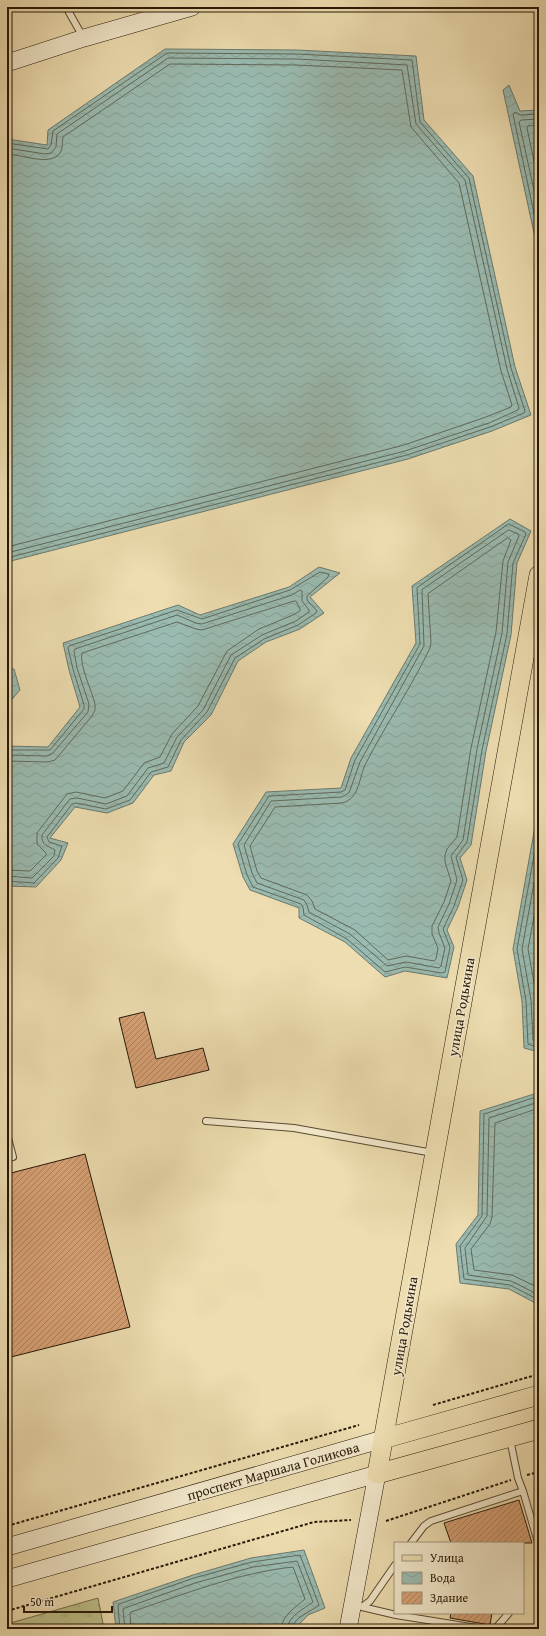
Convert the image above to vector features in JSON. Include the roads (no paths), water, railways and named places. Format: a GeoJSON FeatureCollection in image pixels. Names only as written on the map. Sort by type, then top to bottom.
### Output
{"type":"FeatureCollection","features":[{"type":"Feature","properties":{"kind":"main road"},"geometry":{"type":"LineString","coordinates":[[7,63],[84,38],[192,7]]}},
{"type":"Feature","properties":{"kind":"main road","name":"улица Родькина"},"geometry":{"type":"LineString","coordinates":[[377,1474],[539,575]]}},
{"type":"Feature","properties":{"kind":"main road","name":"проспект Маршала Голикова"},"geometry":{"type":"LineString","coordinates":[[7,1547],[539,1395]]}},
{"type":"Feature","properties":{"kind":"main road"},"geometry":{"type":"LineString","coordinates":[[7,1579],[539,1429]]}},
{"type":"Feature","properties":{"kind":"main road"},"geometry":{"type":"LineString","coordinates":[[348,1629],[357,1606],[377,1474]]}},
{"type":"Feature","properties":{"kind":"lane"},"geometry":{"type":"LineString","coordinates":[[66,7],[84,38]]}},
{"type":"Feature","properties":{"kind":"lane"},"geometry":{"type":"LineString","coordinates":[[206,1121],[294,1128],[435,1153]]}},
{"type":"Feature","properties":{"kind":"lane"},"geometry":{"type":"LineString","coordinates":[[7,1134],[13,1157],[7,1158]]}},
{"type":"Feature","properties":{"kind":"lane"},"geometry":{"type":"LineString","coordinates":[[509,1437],[518,1478],[538,1539]]}},
{"type":"Feature","properties":{"kind":"lane"},"geometry":{"type":"LineString","coordinates":[[412,1542],[424,1526],[431,1521],[523,1491]]}},
{"type":"Feature","properties":{"kind":"lane"},"geometry":{"type":"LineString","coordinates":[[357,1606],[370,1601],[394,1566]]}},
{"type":"Feature","properties":{"kind":"lane"},"geometry":{"type":"LineString","coordinates":[[357,1606],[396,1615],[483,1629]]}},
{"type":"Feature","properties":{"kind":"lane"},"geometry":{"type":"LineString","coordinates":[[495,1629],[508,1614]]}},
{"type":"Feature","properties":{"kind":"water"},"geometry":{"type":"Polygon","coordinates":[[[165,49],[297,50],[416,56],[424,120],[473,176],[515,367],[531,415],[492,431],[408,459],[7,562],[7,139],[47,145],[48,130],[165,49]]]}},
{"type":"Feature","properties":{"kind":"water"},"geometry":{"type":"Polygon","coordinates":[[[509,85],[520,111],[539,110],[539,256],[503,90],[509,85]]]}},
{"type":"Feature","properties":{"kind":"water"},"geometry":{"type":"Polygon","coordinates":[[[510,519],[531,531],[517,563],[511,635],[486,751],[471,845],[460,858],[467,880],[458,907],[447,930],[454,947],[447,978],[405,971],[385,977],[345,942],[299,918],[299,908],[250,890],[243,877],[233,844],[266,792],[341,788],[351,758],[416,643],[412,586],[510,519]]]}},
{"type":"Feature","properties":{"kind":"water"},"geometry":{"type":"Polygon","coordinates":[[[319,567],[340,573],[310,597],[324,613],[300,629],[266,642],[238,661],[211,715],[184,742],[171,771],[154,775],[133,803],[107,813],[75,807],[50,838],[68,843],[61,860],[36,887],[7,886],[7,746],[48,747],[80,707],[63,643],[178,605],[200,615],[289,587],[319,567]]]}},
{"type":"Feature","properties":{"kind":"water"},"geometry":{"type":"Polygon","coordinates":[[[7,669],[14,669],[20,690],[7,705],[7,669]]]}},
{"type":"Feature","properties":{"kind":"water"},"geometry":{"type":"Polygon","coordinates":[[[539,804],[539,1052],[524,1048],[522,1001],[513,949],[539,804]]]}},
{"type":"Feature","properties":{"kind":"water"},"geometry":{"type":"Polygon","coordinates":[[[539,1091],[539,1305],[509,1289],[460,1283],[456,1244],[478,1215],[480,1111],[534,1094],[539,1091]]]}},
{"type":"Feature","properties":{"kind":"water"},"geometry":{"type":"Polygon","coordinates":[[[304,1550],[325,1608],[308,1615],[295,1629],[116,1629],[113,1602],[193,1575],[251,1558],[304,1550]]]}}]}
